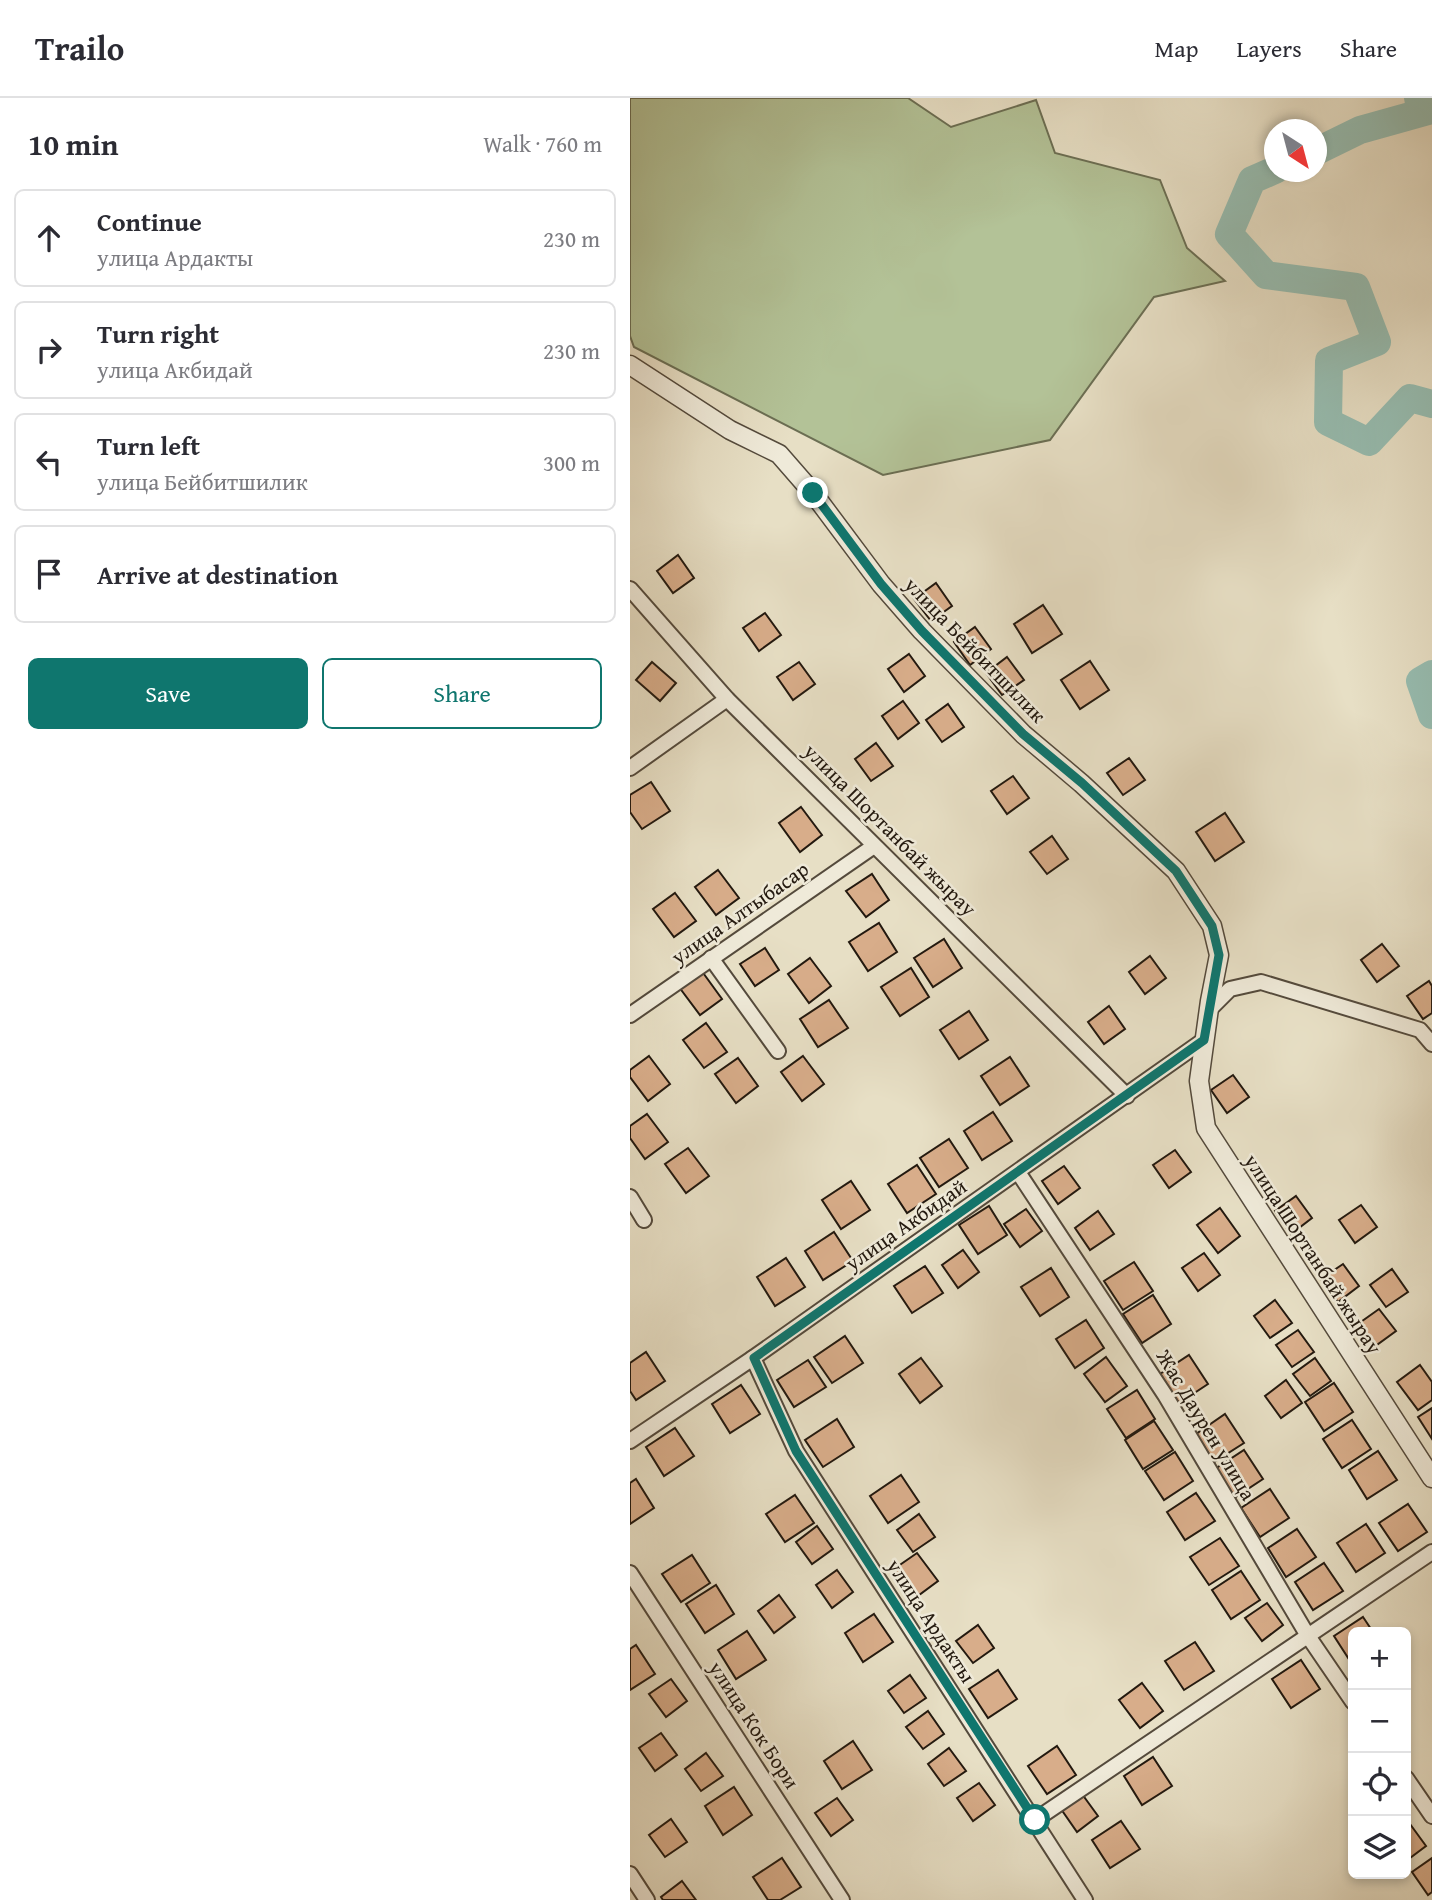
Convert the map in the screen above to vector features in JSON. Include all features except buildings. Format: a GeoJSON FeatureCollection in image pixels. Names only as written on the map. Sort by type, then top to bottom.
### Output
{"type":"FeatureCollection","features":[{"type":"Feature","properties":{"kind":"street","name":"улица Бейбитшилик"},"geometry":{"type":"LineString","coordinates":[[630,365],[730,430],[779,454],[813,493],[881,584],[922,631],[1023,734],[1082,783],[1176,871],[1212,926],[1219,955],[1204,1040]]}},
{"type":"Feature","properties":{"kind":"street","name":"улица Шортанбай жырау"},"geometry":{"type":"LineString","coordinates":[[630,589],[727,699],[1127,1096]]}},
{"type":"Feature","properties":{"kind":"street"},"geometry":{"type":"LineString","coordinates":[[630,768],[727,699]]}},
{"type":"Feature","properties":{"kind":"street","name":"улица Алтыбасар"},"geometry":{"type":"LineString","coordinates":[[630,1014],[874,846]]}},
{"type":"Feature","properties":{"kind":"street"},"geometry":{"type":"LineString","coordinates":[[711,958],[778,1051]]}},
{"type":"Feature","properties":{"kind":"street"},"geometry":{"type":"LineString","coordinates":[[1208,1011],[1230,989],[1261,982],[1420,1030],[1432,1044]]}},
{"type":"Feature","properties":{"kind":"street","name":"улица Шортанбай жырау"},"geometry":{"type":"LineString","coordinates":[[1204,1040],[1199,1081],[1206,1128],[1432,1478]]}},
{"type":"Feature","properties":{"kind":"street","name":"улица Акбидай"},"geometry":{"type":"LineString","coordinates":[[630,1441],[754,1358],[1204,1040]]}},
{"type":"Feature","properties":{"kind":"street","name":"Жас Даурен улица"},"geometry":{"type":"LineString","coordinates":[[1018,1172],[1165,1395],[1308,1636],[1348,1695]]}},
{"type":"Feature","properties":{"kind":"street"},"geometry":{"type":"LineString","coordinates":[[630,1198],[644,1220]]}},
{"type":"Feature","properties":{"kind":"street","name":"улица Ардакты"},"geometry":{"type":"LineString","coordinates":[[754,1358],[796,1451],[1085,1900]]}},
{"type":"Feature","properties":{"kind":"street"},"geometry":{"type":"LineString","coordinates":[[1035,1820],[1432,1552]]}},
{"type":"Feature","properties":{"kind":"street","name":"улица Кок Бори"},"geometry":{"type":"LineString","coordinates":[[630,1573],[842,1900]]}},
{"type":"Feature","properties":{"kind":"street"},"geometry":{"type":"LineString","coordinates":[[1411,1785],[1432,1816]]}},
{"type":"Feature","properties":{"kind":"street"},"geometry":{"type":"LineString","coordinates":[[630,1874],[647,1900]]}},
{"type":"Feature","properties":{"kind":"green space"},"geometry":{"type":"Polygon","coordinates":[[[630,98],[908,98],[951,127],[1036,100],[1055,153],[1160,180],[1187,248],[1225,281],[1154,297],[1050,440],[883,475],[634,347],[630,336],[630,98]]]}},
{"type":"Feature","properties":{"kind":"waterway"},"geometry":{"type":"LineString","coordinates":[[1327,146],[1360,130],[1428,111],[1418,98]]}},
{"type":"Feature","properties":{"kind":"waterway"},"geometry":{"type":"LineString","coordinates":[[1264,175],[1252,180],[1229,234],[1266,275],[1356,287],[1377,342],[1329,361],[1328,422],[1369,442],[1410,398],[1432,404]]}},
{"type":"Feature","properties":{"kind":"waterway"},"geometry":{"type":"LineString","coordinates":[[1432,674],[1420,681],[1432,715]]}},
{"type":"Feature","properties":{"kind":"route"},"geometry":{"type":"LineString","coordinates":[[813,493],[881,584],[922,631],[1023,734],[1082,783],[1176,871],[1212,926],[1219,955],[1204,1040],[754,1358],[796,1451],[1035,1820]]}}]}
